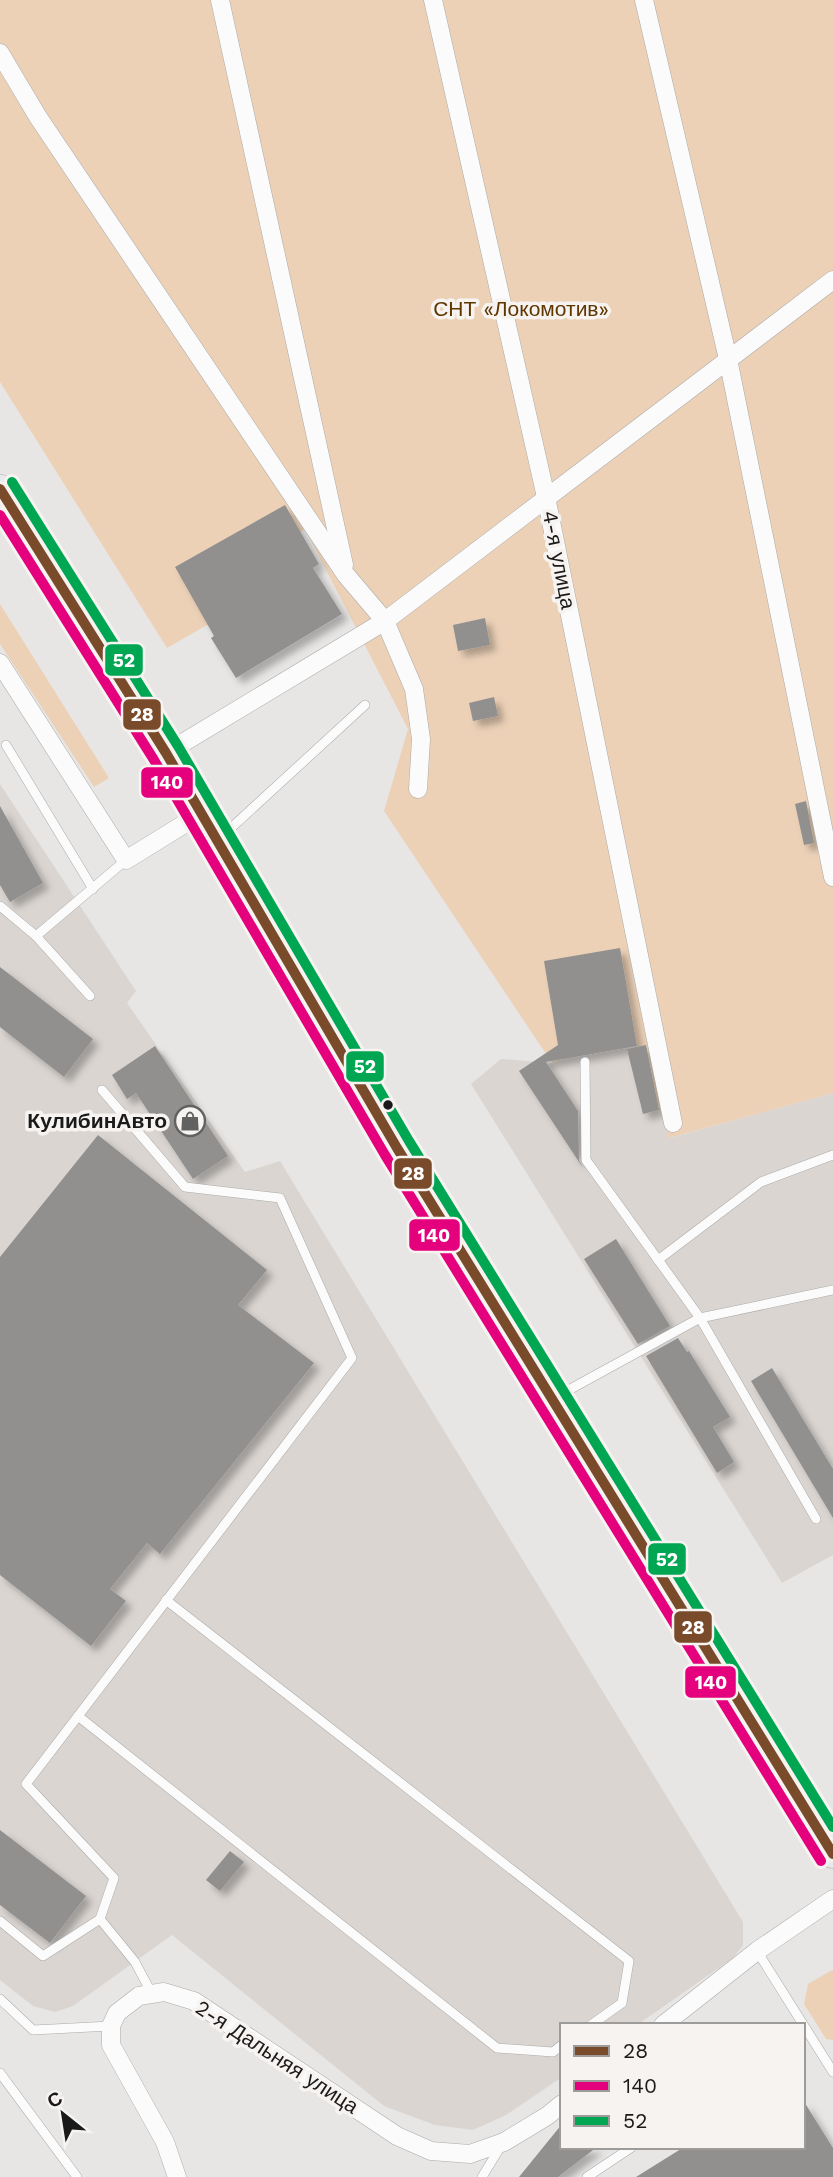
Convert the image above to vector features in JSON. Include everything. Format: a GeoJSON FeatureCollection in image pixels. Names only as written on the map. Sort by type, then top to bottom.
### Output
{"type":"FeatureCollection","features":[{"type":"Feature","properties":{"kind":"main road"},"geometry":{"type":"LineString","coordinates":[[0,489],[166,753],[397,1148],[833,1854]]}},
{"type":"Feature","properties":{"kind":"street"},"geometry":{"type":"LineString","coordinates":[[220,0],[346,575]]}},
{"type":"Feature","properties":{"kind":"street","name":"4-я улица"},"geometry":{"type":"LineString","coordinates":[[433,0],[546,497],[673,1123]]}},
{"type":"Feature","properties":{"kind":"street"},"geometry":{"type":"LineString","coordinates":[[644,0],[728,359],[833,877]]}},
{"type":"Feature","properties":{"kind":"street"},"geometry":{"type":"LineString","coordinates":[[0,53],[38,117],[346,575],[385,621],[414,689],[421,739],[418,789]]}},
{"type":"Feature","properties":{"kind":"street"},"geometry":{"type":"LineString","coordinates":[[166,753],[385,621],[833,280]]}},
{"type":"Feature","properties":{"kind":"street"},"geometry":{"type":"LineString","coordinates":[[0,663],[127,860],[202,813]]}},
{"type":"Feature","properties":{"kind":"street"},"geometry":{"type":"LineString","coordinates":[[666,2023],[757,1951],[833,1899]]}},
{"type":"Feature","properties":{"kind":"street"},"geometry":{"type":"LineString","coordinates":[[151,1992],[139,1996],[117,2013],[111,2026],[111,2045],[165,2142],[177,2177]]}},
{"type":"Feature","properties":{"kind":"street","name":"2-я Дальняя улица"},"geometry":{"type":"LineString","coordinates":[[151,1992],[164,1992],[194,2001],[397,2136],[431,2151],[470,2154],[504,2142],[560,2106]]}},
{"type":"Feature","properties":{"kind":"lane"},"geometry":{"type":"LineString","coordinates":[[218,841],[365,705]]}},
{"type":"Feature","properties":{"kind":"lane"},"geometry":{"type":"LineString","coordinates":[[6,745],[93,889]]}},
{"type":"Feature","properties":{"kind":"lane"},"geometry":{"type":"LineString","coordinates":[[36,936],[127,860]]}},
{"type":"Feature","properties":{"kind":"lane"},"geometry":{"type":"LineString","coordinates":[[0,906],[36,936],[90,996]]}},
{"type":"Feature","properties":{"kind":"lane"},"geometry":{"type":"LineString","coordinates":[[585,1062],[586,1160],[700,1318],[816,1519]]}},
{"type":"Feature","properties":{"kind":"lane"},"geometry":{"type":"LineString","coordinates":[[0,1921],[43,1956],[100,1919],[114,1878],[26,1784],[352,1358],[280,1198],[185,1187],[102,1090]]}},
{"type":"Feature","properties":{"kind":"lane"},"geometry":{"type":"LineString","coordinates":[[658,1260],[761,1182],[833,1155]]}},
{"type":"Feature","properties":{"kind":"lane"},"geometry":{"type":"LineString","coordinates":[[553,1399],[700,1318],[833,1290]]}},
{"type":"Feature","properties":{"kind":"lane"},"geometry":{"type":"LineString","coordinates":[[166,1600],[629,1961],[622,2003],[595,2023]]}},
{"type":"Feature","properties":{"kind":"lane"},"geometry":{"type":"LineString","coordinates":[[78,1716],[497,2048],[553,2052],[560,2047]]}},
{"type":"Feature","properties":{"kind":"lane"},"geometry":{"type":"LineString","coordinates":[[100,1919],[135,1962],[151,1992]]}},
{"type":"Feature","properties":{"kind":"lane"},"geometry":{"type":"LineString","coordinates":[[757,1951],[800,2023]]}},
{"type":"Feature","properties":{"kind":"lane"},"geometry":{"type":"LineString","coordinates":[[0,1999],[33,2030],[111,2026]]}},
{"type":"Feature","properties":{"kind":"lane"},"geometry":{"type":"LineString","coordinates":[[805,2031],[833,2073]]}},
{"type":"Feature","properties":{"kind":"lane"},"geometry":{"type":"LineString","coordinates":[[0,2073],[78,2177]]}},
{"type":"Feature","properties":{"kind":"lane"},"geometry":{"type":"LineString","coordinates":[[481,2177],[504,2142]]}},
{"type":"Feature","properties":{"kind":"lane"},"geometry":{"type":"LineString","coordinates":[[587,2177],[629,2149]]}},
{"type":"Feature","properties":{"kind":"shaded area"},"geometry":{"type":"Polygon","coordinates":[[[0,784],[136,991],[127,1003],[245,1172],[280,1161],[743,1922],[743,1945],[733,1958],[640,2023],[560,2023],[560,2078],[506,2115],[473,2130],[435,2125],[384,2106],[172,1935],[73,2006],[55,2012],[33,2006],[0,1980],[0,784]]]}},
{"type":"Feature","properties":{"kind":"shaded area"},"geometry":{"type":"Polygon","coordinates":[[[633,1034],[670,1138],[833,1093],[833,1555],[782,1583],[471,1084],[501,1059],[552,1063],[633,1034]]]}},
{"type":"Feature","properties":{"kind":"green space","name":"СНТ «Локомотив»"},"geometry":{"type":"Polygon","coordinates":[[[0,0],[833,0],[833,1093],[669,1138],[633,1034],[552,1063],[384,811],[408,729],[305,529],[197,593],[214,621],[167,648],[0,382],[0,0]]]}},
{"type":"Feature","properties":{"kind":"green space"},"geometry":{"type":"Polygon","coordinates":[[[0,604],[109,778],[94,787],[0,644],[0,604]]]}},
{"type":"Feature","properties":{"kind":"green space"},"geometry":{"type":"Polygon","coordinates":[[[832,1970],[833,2040],[826,2039],[804,2004],[808,1984],[832,1970]]]}},
{"type":"Feature","properties":{"kind":"building"},"geometry":{"type":"Polygon","coordinates":[[[285,505],[319,564],[313,568],[342,614],[236,678],[211,638],[214,636],[175,567],[285,505]]]}},
{"type":"Feature","properties":{"kind":"building"},"geometry":{"type":"Polygon","coordinates":[[[485,618],[490,645],[458,651],[453,625],[485,618]]]}},
{"type":"Feature","properties":{"kind":"building"},"geometry":{"type":"Polygon","coordinates":[[[494,697],[498,716],[473,721],[469,703],[494,697]]]}},
{"type":"Feature","properties":{"kind":"building"},"geometry":{"type":"Polygon","coordinates":[[[806,801],[814,843],[804,845],[795,804],[806,801]]]}},
{"type":"Feature","properties":{"kind":"building"},"geometry":{"type":"Polygon","coordinates":[[[0,806],[43,883],[10,902],[0,885],[0,806]]]}},
{"type":"Feature","properties":{"kind":"building"},"geometry":{"type":"Polygon","coordinates":[[[620,948],[637,1046],[546,1062],[578,1111],[579,1160],[583,1168],[519,1071],[558,1045],[544,961],[620,948]]]}},
{"type":"Feature","properties":{"kind":"building"},"geometry":{"type":"Polygon","coordinates":[[[0,967],[93,1039],[64,1077],[0,1027],[0,967]]]}},
{"type":"Feature","properties":{"kind":"building"},"geometry":{"type":"Polygon","coordinates":[[[646,1045],[659,1110],[643,1114],[627,1049],[646,1045]]]}},
{"type":"Feature","properties":{"kind":"building"},"geometry":{"type":"Polygon","coordinates":[[[155,1046],[228,1156],[193,1179],[136,1093],[127,1099],[112,1075],[155,1046]]]}},
{"type":"Feature","properties":{"kind":"building"},"geometry":{"type":"Polygon","coordinates":[[[98,1135],[267,1270],[238,1305],[314,1363],[160,1554],[147,1543],[110,1589],[126,1601],[91,1646],[0,1575],[0,1257],[98,1135]]]}},
{"type":"Feature","properties":{"kind":"building"},"geometry":{"type":"Polygon","coordinates":[[[616,1239],[670,1326],[638,1344],[584,1259],[616,1239]]]}},
{"type":"Feature","properties":{"kind":"building"},"geometry":{"type":"Polygon","coordinates":[[[678,1338],[730,1417],[713,1427],[734,1462],[717,1473],[646,1356],[678,1338]]]}},
{"type":"Feature","properties":{"kind":"building"},"geometry":{"type":"Polygon","coordinates":[[[772,1368],[833,1469],[833,1518],[751,1381],[772,1368]]]}},
{"type":"Feature","properties":{"kind":"building"},"geometry":{"type":"Polygon","coordinates":[[[0,1830],[86,1896],[50,1943],[0,1905],[0,1830]]]}},
{"type":"Feature","properties":{"kind":"building"},"geometry":{"type":"Polygon","coordinates":[[[230,1851],[244,1862],[220,1891],[206,1880],[230,1851]]]}},
{"type":"Feature","properties":{"kind":"building"},"geometry":{"type":"Polygon","coordinates":[[[805,2103],[833,2148],[833,2177],[636,2177],[681,2149],[805,2149],[805,2103]]]}},
{"type":"Feature","properties":{"kind":"building"},"geometry":{"type":"Polygon","coordinates":[[[560,2126],[560,2149],[594,2149],[558,2177],[519,2177],[560,2126]]]}},
{"type":"Feature","properties":{"kind":"transit line","name":"52"},"geometry":{"type":"LineString","coordinates":[[12,482],[178,746],[409,1141],[833,1827]]}},
{"type":"Feature","properties":{"kind":"transit line","name":"28"},"geometry":{"type":"LineString","coordinates":[[0,489],[166,753],[397,1148],[833,1854]]}},
{"type":"Feature","properties":{"kind":"transit line","name":"140"},"geometry":{"type":"LineString","coordinates":[[0,515],[154,760],[385,1155],[821,1861]]}},
{"type":"Feature","properties":{"kind":"place","name":"КулибинАвто"},"geometry":{"type":"Point","coordinates":[190,1121]}}]}
